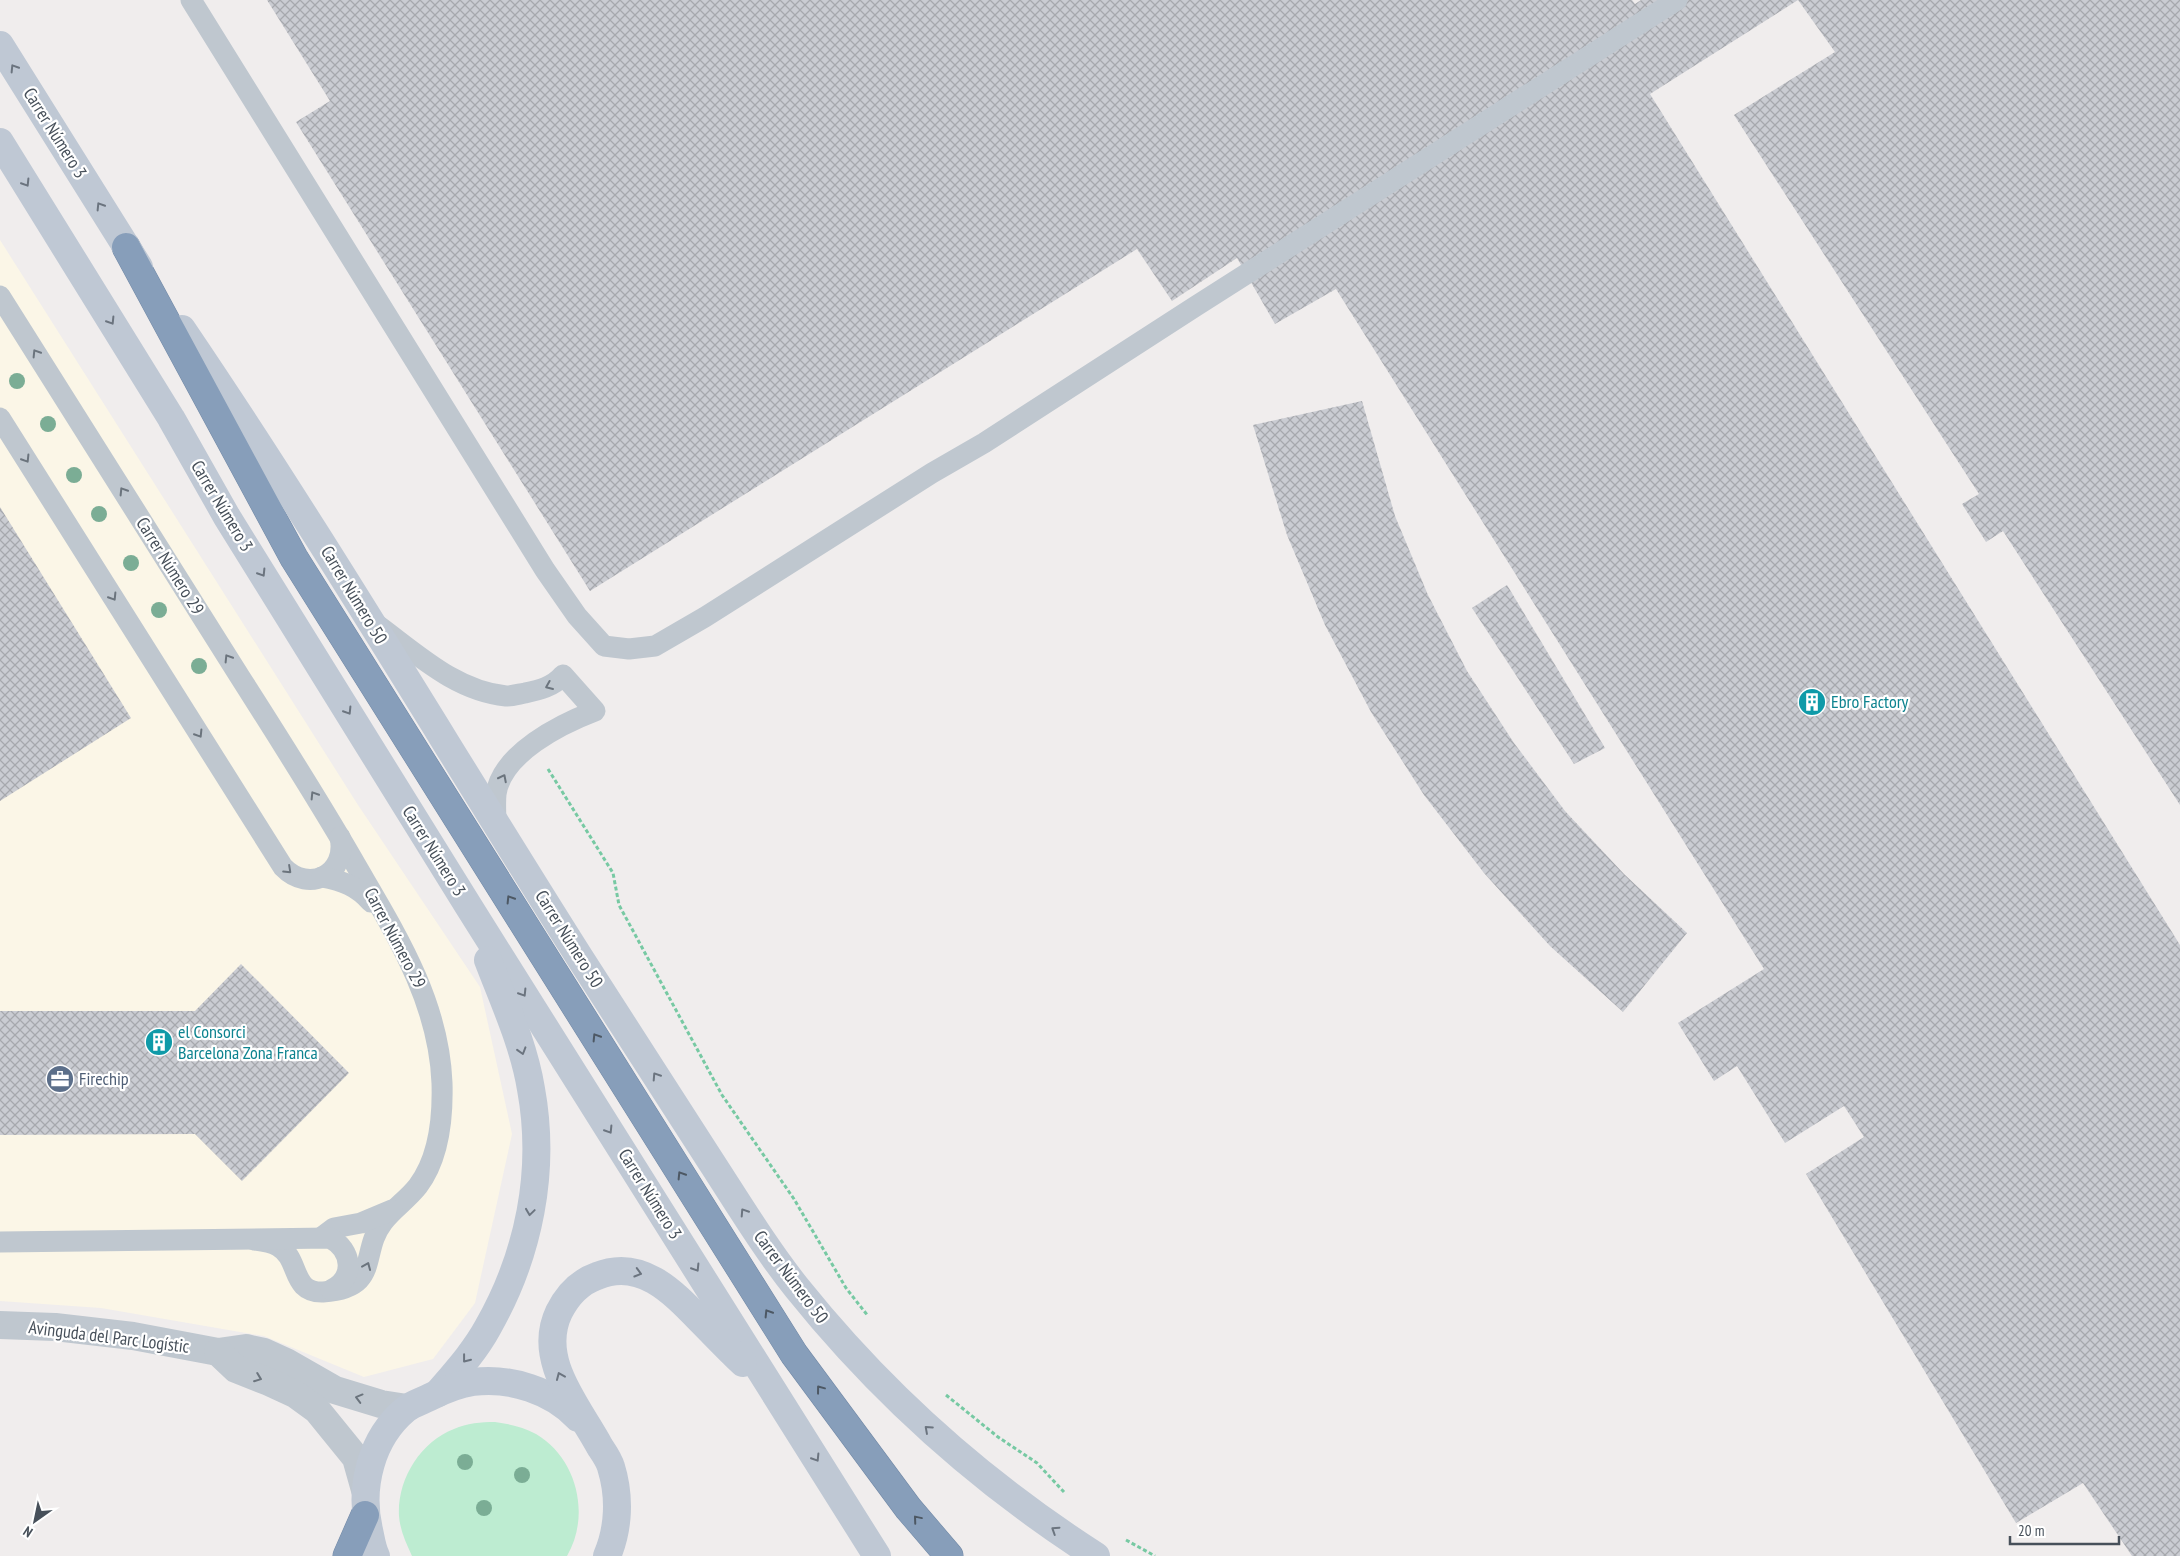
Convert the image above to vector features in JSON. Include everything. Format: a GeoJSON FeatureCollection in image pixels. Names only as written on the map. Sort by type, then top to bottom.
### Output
{"type":"FeatureCollection","features":[{"type":"Feature","properties":{"kind":"highway"},"geometry":{"type":"LineString","coordinates":[[126,247],[294,558],[794,1354],[908,1508],[949,1556]]}},
{"type":"Feature","properties":{"kind":"highway"},"geometry":{"type":"LineString","coordinates":[[347,1556],[365,1502]]}},
{"type":"Feature","properties":{"kind":"main road","name":"Carrer Número 3"},"geometry":{"type":"LineString","coordinates":[[0,45],[126,247]]}},
{"type":"Feature","properties":{"kind":"main road","name":"Carrer Número 3"},"geometry":{"type":"LineString","coordinates":[[0,142],[171,418],[227,517],[469,907],[877,1556]]}},
{"type":"Feature","properties":{"kind":"main road","name":"Carrer Número 50"},"geometry":{"type":"LineString","coordinates":[[126,247],[244,421],[321,541],[496,825],[765,1245],[795,1286],[880,1383],[927,1429],[1034,1516],[1096,1556]]}},
{"type":"Feature","properties":{"kind":"main road"},"geometry":{"type":"LineString","coordinates":[[438,1393],[488,1328],[506,1292],[530,1219],[536,1173],[536,1132],[531,1089],[522,1050],[469,907]]}},
{"type":"Feature","properties":{"kind":"main road"},"geometry":{"type":"LineString","coordinates":[[613,1551],[618,1503],[611,1466],[564,1386],[556,1365],[552,1345],[555,1322],[565,1302],[584,1283],[608,1271],[628,1270],[645,1275],[662,1284],[678,1297],[780,1402]]}},
{"type":"Feature","properties":{"kind":"main road"},"geometry":{"type":"LineString","coordinates":[[376,1556],[365,1502],[372,1459],[382,1435],[406,1408],[438,1393],[473,1382],[509,1383],[539,1391],[569,1409],[593,1434]]}},
{"type":"Feature","properties":{"kind":"street","name":"Avinguda del Parc Logístic"},"geometry":{"type":"LineString","coordinates":[[0,1325],[55,1327],[133,1336],[218,1352],[246,1348],[264,1352],[286,1362],[335,1390],[381,1404],[406,1408]]}},
{"type":"Feature","properties":{"kind":"street"},"geometry":{"type":"LineString","coordinates":[[218,1352],[236,1369],[295,1394],[317,1410],[356,1458],[365,1502]]}},
{"type":"Feature","properties":{"kind":"lane"},"geometry":{"type":"LineString","coordinates":[[191,0],[544,570],[577,616],[604,646],[629,649],[655,646],[705,617],[932,473],[984,443],[1305,236],[1678,0]]}},
{"type":"Feature","properties":{"kind":"lane","name":"Carrer Número 29"},"geometry":{"type":"LineString","coordinates":[[0,296],[340,837],[406,953],[426,997],[437,1044],[442,1082],[440,1131],[435,1153],[418,1186],[394,1209]]}},
{"type":"Feature","properties":{"kind":"lane"},"geometry":{"type":"LineString","coordinates":[[0,418],[283,867],[301,879],[311,880],[322,877],[331,872],[340,858],[342,848],[340,837]]}},
{"type":"Feature","properties":{"kind":"lane"},"geometry":{"type":"LineString","coordinates":[[367,617],[449,677],[479,691],[507,696],[537,691],[557,683],[562,675],[596,711],[578,718],[532,744],[516,757],[502,777],[496,794],[496,825]]}},
{"type":"Feature","properties":{"kind":"lane"},"geometry":{"type":"LineString","coordinates":[[322,877],[350,884],[362,892],[387,920]]}},
{"type":"Feature","properties":{"kind":"lane"},"geometry":{"type":"LineString","coordinates":[[293,1265],[299,1248],[305,1242],[334,1228],[361,1223],[394,1209]]}},
{"type":"Feature","properties":{"kind":"lane"},"geometry":{"type":"LineString","coordinates":[[254,1240],[279,1246],[291,1258],[299,1281],[305,1287],[320,1292],[329,1291],[352,1285],[366,1271],[374,1237],[394,1209]]}},
{"type":"Feature","properties":{"kind":"lane"},"geometry":{"type":"LineString","coordinates":[[0,1242],[330,1238],[338,1242],[344,1249],[349,1265],[343,1281],[329,1291]]}},
{"type":"Feature","properties":{"kind":"path"},"geometry":{"type":"LineString","coordinates":[[546,767],[613,874],[619,905],[722,1095],[794,1199],[846,1288],[873,1324]]}},
{"type":"Feature","properties":{"kind":"path"},"geometry":{"type":"LineString","coordinates":[[940,1390],[998,1437],[1037,1463],[1065,1493]]}},
{"type":"Feature","properties":{"kind":"path"},"geometry":{"type":"LineString","coordinates":[[1122,1538],[1155,1556]]}},
{"type":"Feature","properties":{"kind":"shaded area"},"geometry":{"type":"Polygon","coordinates":[[[0,240],[358,805],[480,987],[512,1134],[475,1303],[433,1359],[364,1377],[264,1336],[101,1308],[0,1301],[0,240]]]}},
{"type":"Feature","properties":{"kind":"green space"},"geometry":{"type":"Polygon","coordinates":[[[495,1422],[516,1426],[536,1434],[550,1444],[562,1457],[576,1489],[579,1506],[574,1540],[567,1556],[412,1556],[402,1531],[399,1502],[402,1489],[413,1464],[431,1443],[442,1435],[464,1425],[495,1422]]]}},
{"type":"Feature","properties":{"kind":"building","name":"Ebro Factory"},"geometry":{"type":"Polygon","coordinates":[[[267,0],[1632,0],[1635,4],[1641,0],[1798,0],[1650,94],[2180,945],[2180,1556],[2132,1556],[2083,1483],[2016,1523],[1806,1174],[1864,1137],[1844,1106],[1785,1143],[1737,1066],[1714,1081],[1678,1023],[1764,969],[1336,289],[1275,324],[1237,258],[1172,301],[1137,249],[590,591],[296,122],[330,101],[267,0]]]}},
{"type":"Feature","properties":{"kind":"building"},"geometry":{"type":"Polygon","coordinates":[[[1798,0],[2180,0],[2180,805],[2003,531],[1986,542],[1962,504],[1979,494],[1734,115],[1835,52],[1798,0]]]}},
{"type":"Feature","properties":{"kind":"building"},"geometry":{"type":"Polygon","coordinates":[[[1362,401],[1395,516],[1428,595],[1467,671],[1514,743],[1565,811],[1624,874],[1687,933],[1623,1012],[1550,946],[1484,873],[1424,795],[1371,712],[1325,625],[1287,535],[1253,425],[1362,401]]]}},
{"type":"Feature","properties":{"kind":"building"},"geometry":{"type":"Polygon","coordinates":[[[0,507],[131,718],[0,801],[0,507]]]}},
{"type":"Feature","properties":{"kind":"building"},"geometry":{"type":"Polygon","coordinates":[[[1507,585],[1605,748],[1574,764],[1472,608],[1507,585]]]}},
{"type":"Feature","properties":{"kind":"building","name":"el Consorci Barcelona Zona Franca"},"geometry":{"type":"Polygon","coordinates":[[[241,964],[349,1073],[242,1181],[195,1134],[0,1135],[0,1011],[195,1011],[241,964]]]}},
{"type":"Feature","properties":{"kind":"place","name":"Ebro Factory"},"geometry":{"type":"Point","coordinates":[1812,702]}},
{"type":"Feature","properties":{"kind":"place","name":"el Consorci Barcelona Zona Franca"},"geometry":{"type":"Point","coordinates":[159,1042]}},
{"type":"Feature","properties":{"kind":"place","name":"Firechip"},"geometry":{"type":"Point","coordinates":[60,1079]}}]}
